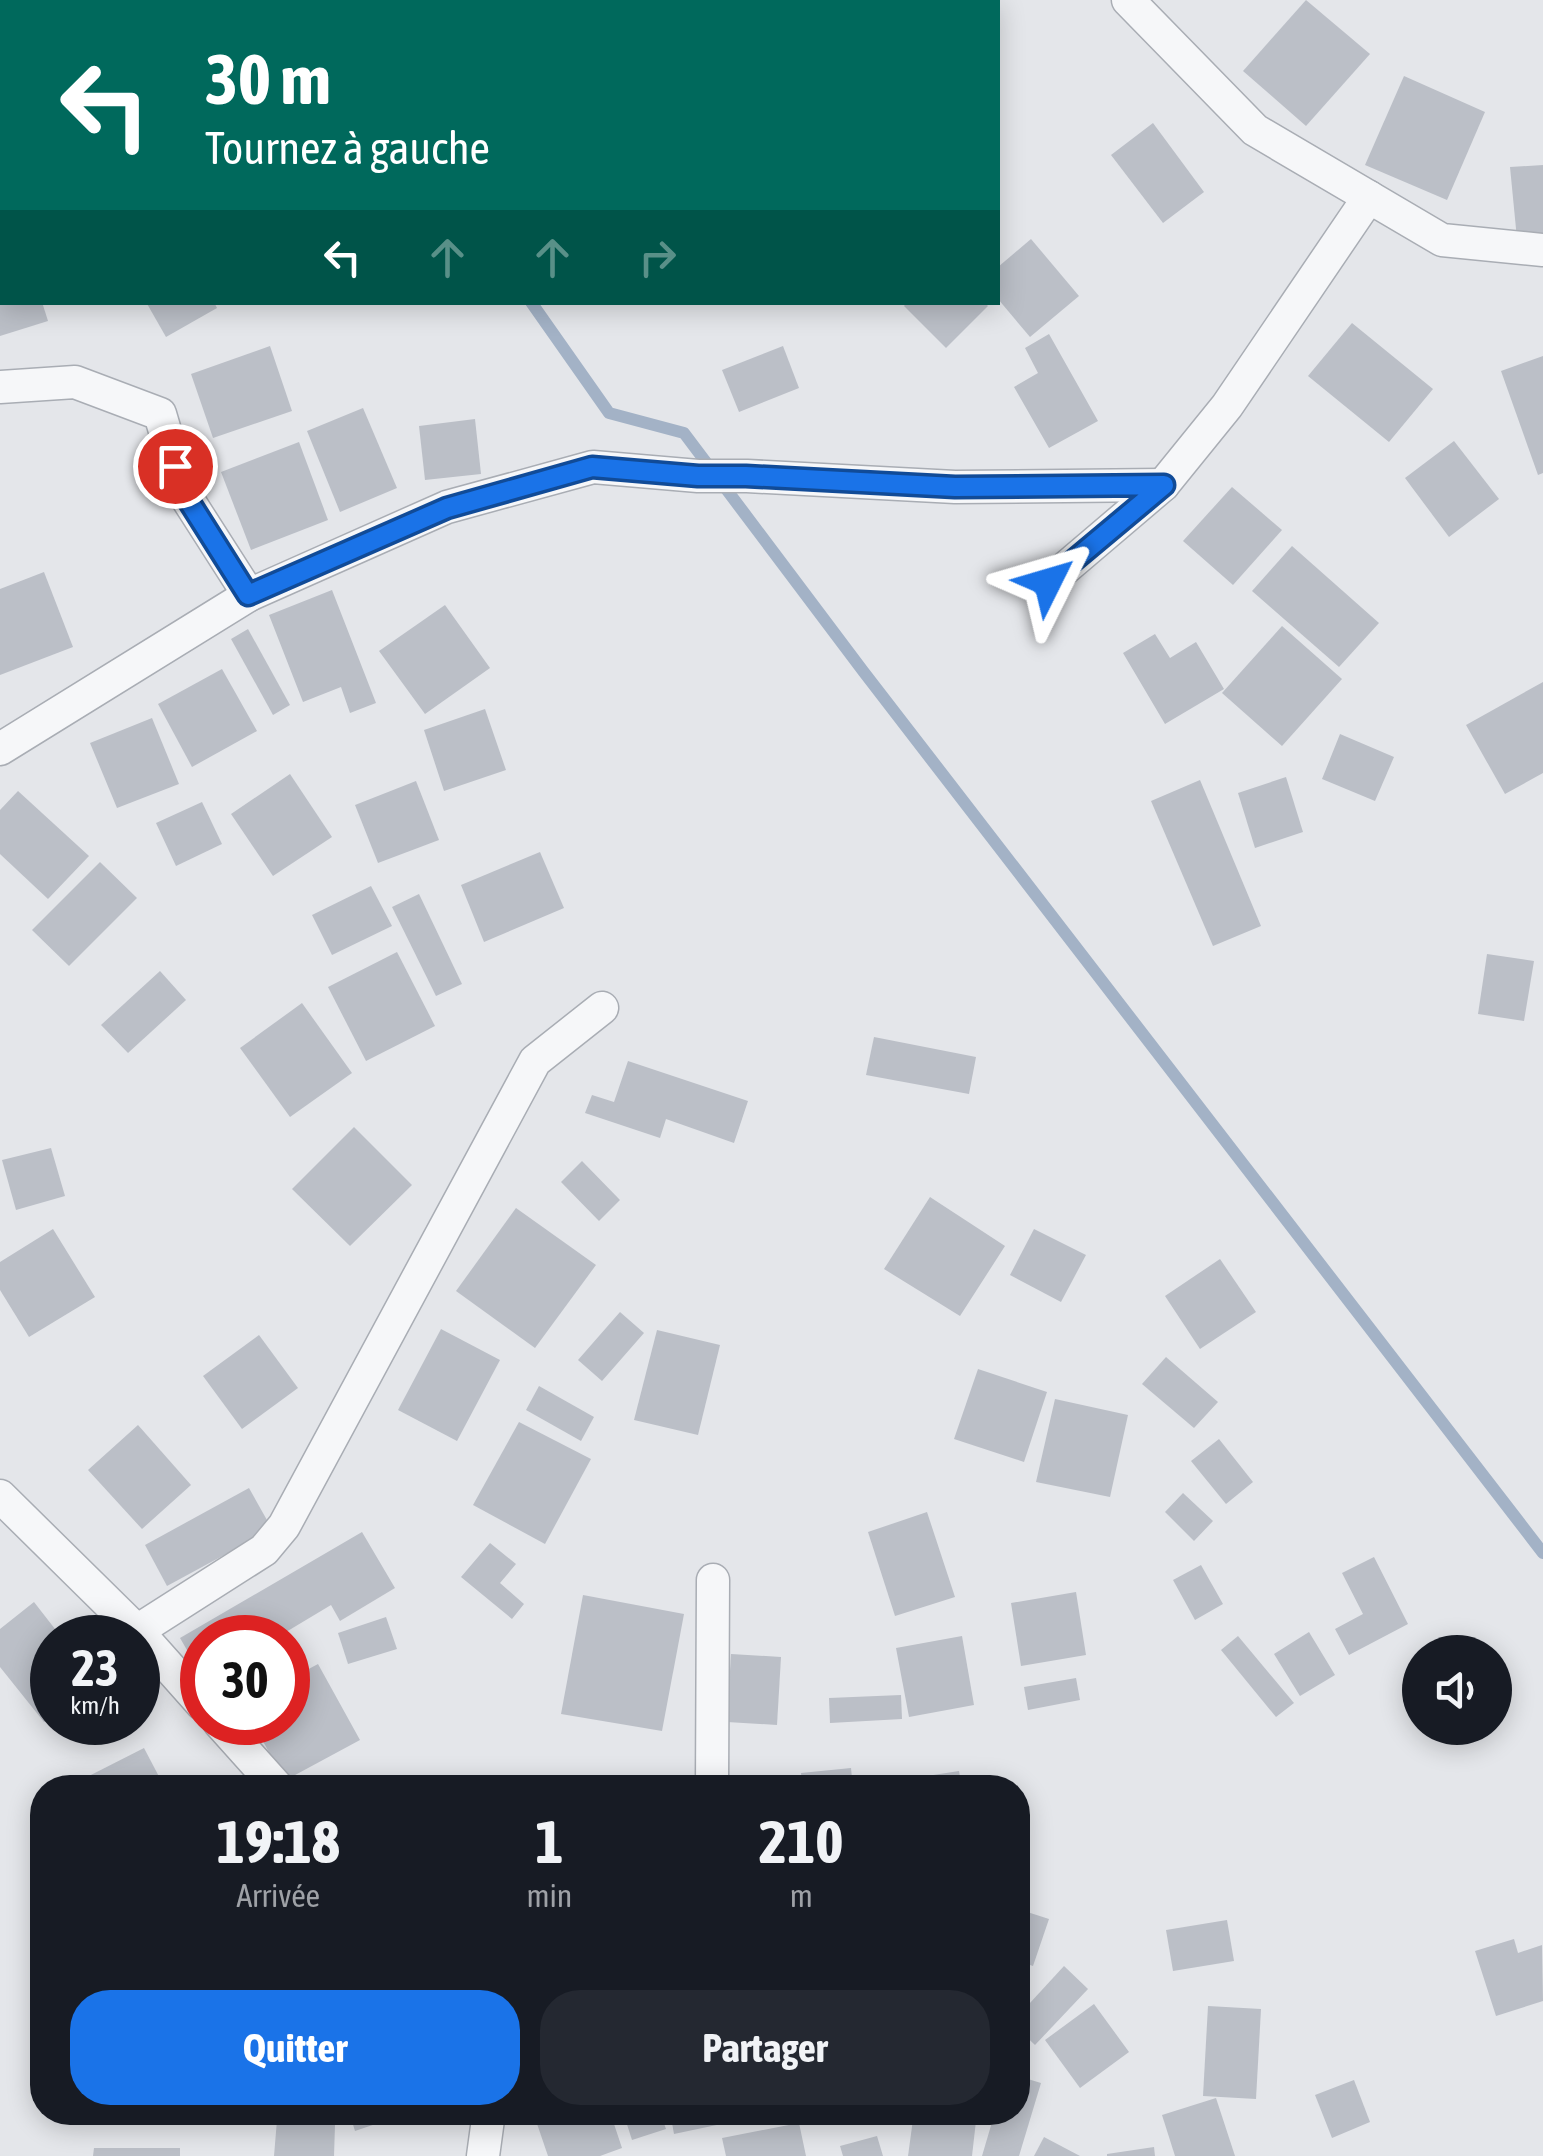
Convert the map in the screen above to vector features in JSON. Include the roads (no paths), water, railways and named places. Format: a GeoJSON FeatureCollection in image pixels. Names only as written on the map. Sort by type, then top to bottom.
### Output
{"type":"FeatureCollection","features":[{"type":"Feature","properties":{"kind":"street"},"geometry":{"type":"LineString","coordinates":[[1128,0],[1255,130],[1442,240],[1543,250]]}},
{"type":"Feature","properties":{"kind":"street"},"geometry":{"type":"LineString","coordinates":[[1048,582],[1164,485],[1227,406],[1369,198]]}},
{"type":"Feature","properties":{"kind":"street"},"geometry":{"type":"LineString","coordinates":[[0,387],[75,382],[160,414],[183,492],[248,595]]}},
{"type":"Feature","properties":{"kind":"street"},"geometry":{"type":"LineString","coordinates":[[0,749],[248,595],[447,508],[592,467],[698,476],[955,487],[1164,485]]}},
{"type":"Feature","properties":{"kind":"street"},"geometry":{"type":"LineString","coordinates":[[160,1616],[264,1550],[284,1526],[535,1061],[602,1008]]}},
{"type":"Feature","properties":{"kind":"street"},"geometry":{"type":"LineString","coordinates":[[0,1496],[122,1615]]}},
{"type":"Feature","properties":{"kind":"street"},"geometry":{"type":"LineString","coordinates":[[712,1775],[713,1580]]}},
{"type":"Feature","properties":{"kind":"street"},"geometry":{"type":"LineString","coordinates":[[160,1656],[180,1679]]}},
{"type":"Feature","properties":{"kind":"street"},"geometry":{"type":"LineString","coordinates":[[240,1745],[266,1775]]}},
{"type":"Feature","properties":{"kind":"street"},"geometry":{"type":"LineString","coordinates":[[483,2156],[487,2125]]}},
{"type":"Feature","properties":{"kind":"waterway"},"geometry":{"type":"LineString","coordinates":[[533,305],[609,413],[684,433],[1543,1553]]}}]}
